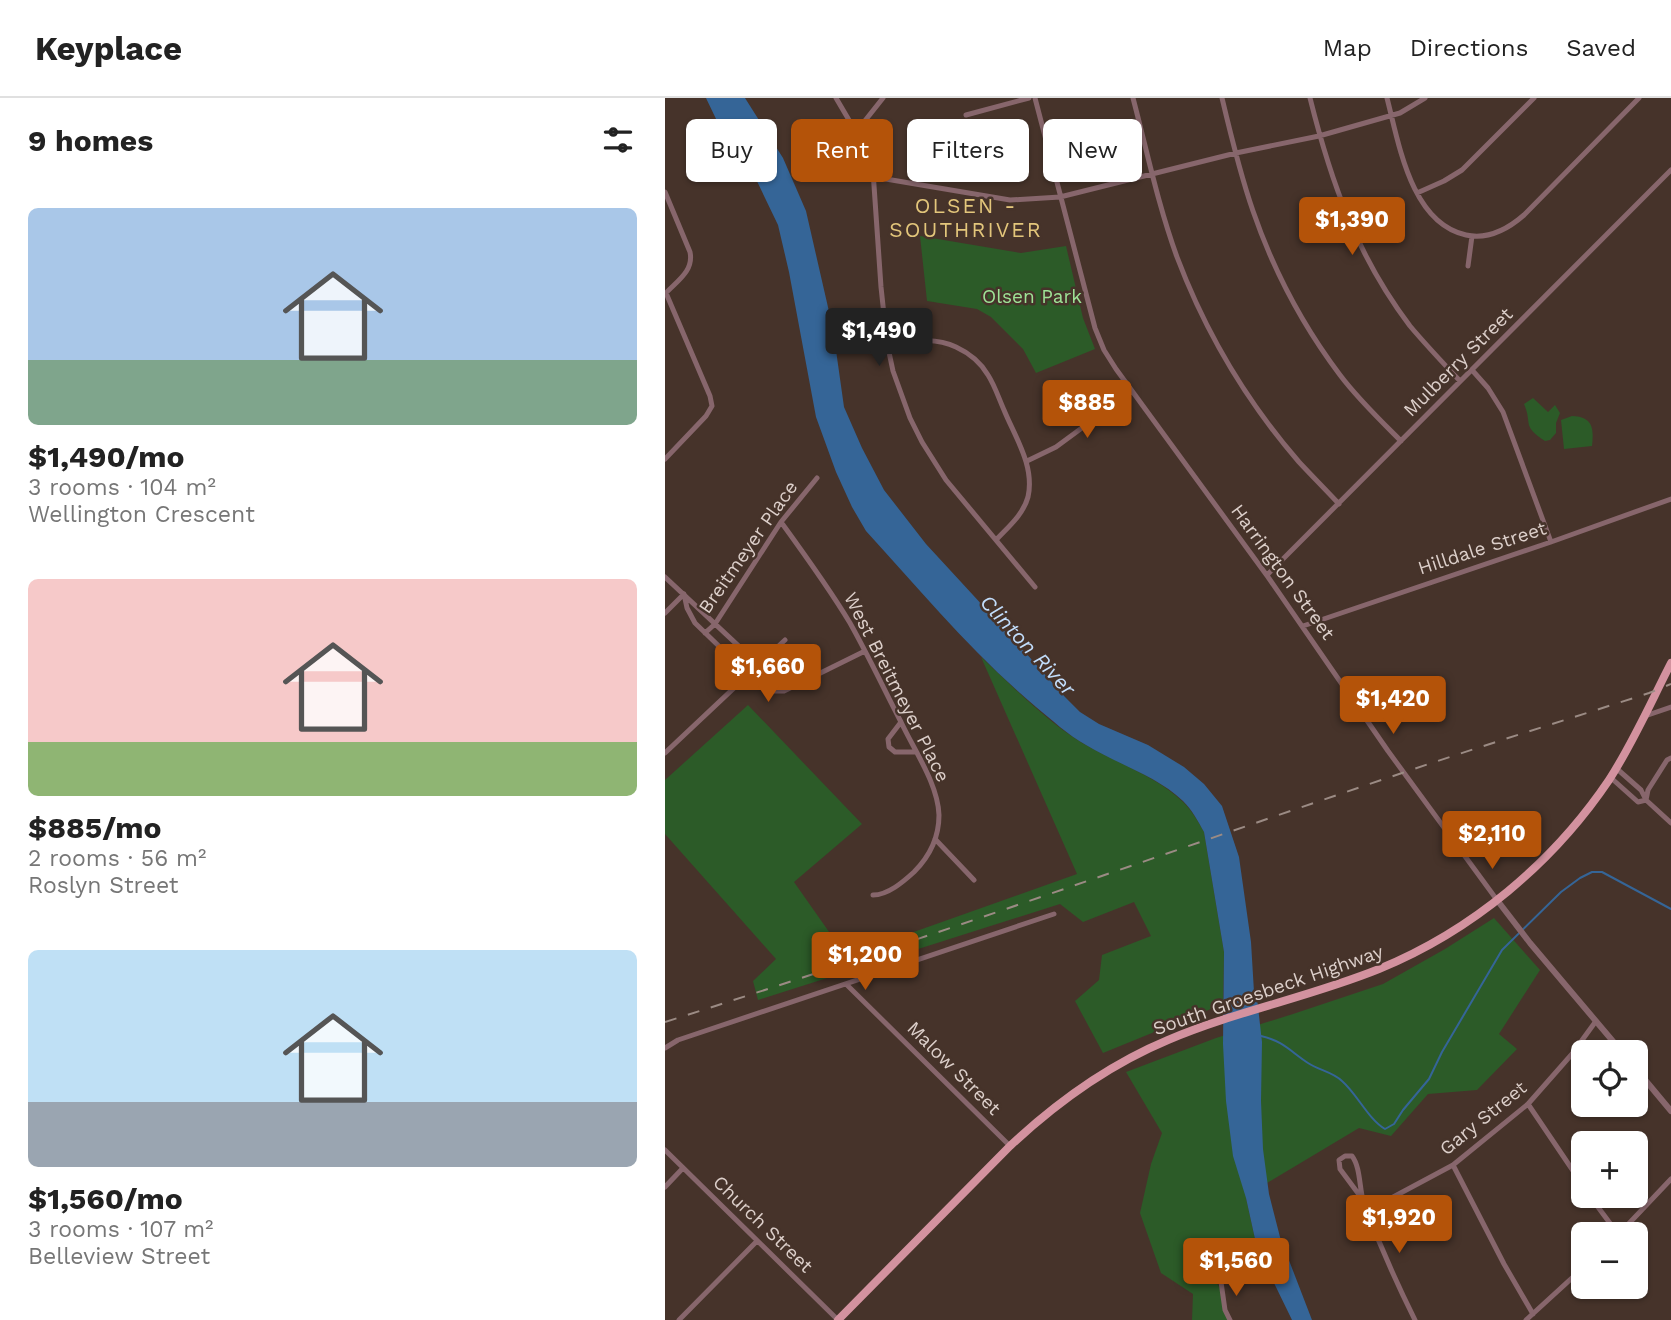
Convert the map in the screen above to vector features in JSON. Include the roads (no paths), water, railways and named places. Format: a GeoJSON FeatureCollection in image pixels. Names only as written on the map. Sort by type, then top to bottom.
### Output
{"type":"FeatureCollection","features":[{"type":"Feature","properties":{"kind":"main road","name":"South Groesbeck Highway"},"geometry":{"type":"LineString","coordinates":[[838,1320],[1039,1119],[1108,1071],[1155,1046],[1215,1023],[1401,960],[1456,929],[1497,900],[1531,872],[1593,802],[1616,768],[1671,663]]}},
{"type":"Feature","properties":{"kind":"street"},"geometry":{"type":"LineString","coordinates":[[836,98],[848,119]]}},
{"type":"Feature","properties":{"kind":"street"},"geometry":{"type":"LineString","coordinates":[[866,119],[883,98]]}},
{"type":"Feature","properties":{"kind":"street"},"geometry":{"type":"LineString","coordinates":[[966,115],[1029,98]]}},
{"type":"Feature","properties":{"kind":"street","name":"Harrington Street"},"geometry":{"type":"LineString","coordinates":[[1035,98],[1095,328],[1104,350],[1267,575],[1385,748],[1513,922],[1612,1040]]}},
{"type":"Feature","properties":{"kind":"street"},"geometry":{"type":"LineString","coordinates":[[1133,98],[1160,203],[1190,290],[1221,351],[1245,390],[1300,463],[1339,504]]}},
{"type":"Feature","properties":{"kind":"street"},"geometry":{"type":"LineString","coordinates":[[1222,98],[1252,209],[1282,281],[1340,375],[1401,442]]}},
{"type":"Feature","properties":{"kind":"street"},"geometry":{"type":"LineString","coordinates":[[1310,98],[1319,136],[1345,214],[1373,268],[1410,325],[1460,381]]}},
{"type":"Feature","properties":{"kind":"street"},"geometry":{"type":"LineString","coordinates":[[1387,98],[1403,158],[1417,193],[1443,225],[1472,236],[1486,236],[1503,231],[1519,220],[1639,98]]}},
{"type":"Feature","properties":{"kind":"street"},"geometry":{"type":"LineString","coordinates":[[893,180],[1010,200],[1060,197],[1236,153],[1319,136],[1392,116],[1408,110],[1425,98]]}},
{"type":"Feature","properties":{"kind":"street"},"geometry":{"type":"LineString","coordinates":[[1417,193],[1462,170],[1534,98]]}},
{"type":"Feature","properties":{"kind":"street","name":"Mulberry Street"},"geometry":{"type":"LineString","coordinates":[[1267,575],[1671,170]]}},
{"type":"Feature","properties":{"kind":"street"},"geometry":{"type":"LineString","coordinates":[[874,182],[887,343],[893,370],[910,418],[946,480],[1035,587]]}},
{"type":"Feature","properties":{"kind":"street"},"geometry":{"type":"LineString","coordinates":[[665,192],[692,262],[666,293],[712,406],[706,416],[665,459]]}},
{"type":"Feature","properties":{"kind":"street"},"geometry":{"type":"LineString","coordinates":[[1468,266],[1472,236]]}},
{"type":"Feature","properties":{"kind":"street"},"geometry":{"type":"LineString","coordinates":[[887,343],[938,341],[957,348],[975,360],[991,379],[1027,461],[1029,481],[1028,498],[1020,514],[996,540]]}},
{"type":"Feature","properties":{"kind":"street"},"geometry":{"type":"LineString","coordinates":[[1472,370],[1488,388],[1503,412],[1551,542]]}},
{"type":"Feature","properties":{"kind":"street"},"geometry":{"type":"LineString","coordinates":[[1027,461],[1056,447],[1132,391]]}},
{"type":"Feature","properties":{"kind":"street","name":"Breitmeyer Place"},"geometry":{"type":"LineString","coordinates":[[705,634],[715,624],[781,522],[817,478]]}},
{"type":"Feature","properties":{"kind":"street","name":"Hilldale Street"},"geometry":{"type":"LineString","coordinates":[[1303,626],[1671,499]]}},
{"type":"Feature","properties":{"kind":"street","name":"West Breitmeyer Place"},"geometry":{"type":"LineString","coordinates":[[781,522],[832,595],[865,652],[928,775],[937,802],[939,813],[935,839],[926,858],[913,873],[887,891],[873,895]]}},
{"type":"Feature","properties":{"kind":"street"},"geometry":{"type":"LineString","coordinates":[[665,577],[779,683],[794,686]]}},
{"type":"Feature","properties":{"kind":"street"},"geometry":{"type":"LineString","coordinates":[[665,613],[684,594]]}},
{"type":"Feature","properties":{"kind":"street"},"geometry":{"type":"LineString","coordinates":[[684,594],[695,623],[749,676],[770,691],[784,691],[865,652]]}},
{"type":"Feature","properties":{"kind":"street"},"geometry":{"type":"LineString","coordinates":[[665,753],[785,640]]}},
{"type":"Feature","properties":{"kind":"street"},"geometry":{"type":"LineString","coordinates":[[1645,716],[1671,707]]}},
{"type":"Feature","properties":{"kind":"street"},"geometry":{"type":"LineString","coordinates":[[901,722],[888,739],[889,747],[895,752],[916,752]]}},
{"type":"Feature","properties":{"kind":"street"},"geometry":{"type":"LineString","coordinates":[[1646,800],[1648,790],[1671,758]]}},
{"type":"Feature","properties":{"kind":"street"},"geometry":{"type":"LineString","coordinates":[[1616,768],[1641,790],[1646,800],[1671,823]]}},
{"type":"Feature","properties":{"kind":"street"},"geometry":{"type":"LineString","coordinates":[[1610,777],[1638,802],[1646,800]]}},
{"type":"Feature","properties":{"kind":"street"},"geometry":{"type":"LineString","coordinates":[[935,839],[974,880]]}},
{"type":"Feature","properties":{"kind":"street"},"geometry":{"type":"LineString","coordinates":[[665,1048],[678,1040],[1053,914]]}},
{"type":"Feature","properties":{"kind":"street","name":"Malow Street"},"geometry":{"type":"LineString","coordinates":[[846,984],[1010,1146]]}},
{"type":"Feature","properties":{"kind":"street","name":"Gary Street"},"geometry":{"type":"LineString","coordinates":[[1367,1211],[1453,1165],[1528,1104],[1572,1054],[1596,1021]]}},
{"type":"Feature","properties":{"kind":"street"},"geometry":{"type":"LineString","coordinates":[[1648,1083],[1671,1111]]}},
{"type":"Feature","properties":{"kind":"street"},"geometry":{"type":"LineString","coordinates":[[1528,1104],[1571,1168]]}},
{"type":"Feature","properties":{"kind":"street","name":"Church Street"},"geometry":{"type":"LineString","coordinates":[[665,1150],[838,1320]]}},
{"type":"Feature","properties":{"kind":"street"},"geometry":{"type":"LineString","coordinates":[[1363,1200],[1340,1169],[1339,1160],[1345,1156],[1352,1156],[1356,1162],[1367,1211],[1415,1320]]}},
{"type":"Feature","properties":{"kind":"street"},"geometry":{"type":"LineString","coordinates":[[1453,1165],[1533,1314]]}},
{"type":"Feature","properties":{"kind":"street"},"geometry":{"type":"LineString","coordinates":[[665,1187],[683,1168]]}},
{"type":"Feature","properties":{"kind":"street"},"geometry":{"type":"LineString","coordinates":[[1630,1222],[1671,1179]]}},
{"type":"Feature","properties":{"kind":"street"},"geometry":{"type":"LineString","coordinates":[[1599,1208],[1610,1222]]}},
{"type":"Feature","properties":{"kind":"street"},"geometry":{"type":"LineString","coordinates":[[680,1320],[757,1241]]}},
{"type":"Feature","properties":{"kind":"street"},"geometry":{"type":"LineString","coordinates":[[1526,1320],[1571,1279]]}},
{"type":"Feature","properties":{"kind":"street"},"geometry":{"type":"LineString","coordinates":[[1221,1282],[1225,1310],[1230,1320]]}},
{"type":"Feature","properties":{"kind":"water"},"geometry":{"type":"Polygon","coordinates":[[[706,98],[745,98],[758,119],[716,119],[706,98]]]}},
{"type":"Feature","properties":{"kind":"water"},"geometry":{"type":"Polygon","coordinates":[[[777,149],[806,211],[833,329],[844,407],[884,490],[926,544],[1080,712],[1099,724],[1148,745],[1184,767],[1204,784],[1222,806],[1239,857],[1251,942],[1254,992],[1262,1042],[1263,1149],[1269,1194],[1280,1237],[1312,1320],[1292,1320],[1257,1248],[1233,1156],[1223,1044],[1224,952],[1204,832],[1189,808],[1173,792],[1079,741],[1013,687],[948,622],[866,531],[836,472],[816,417],[778,225],[757,182],[777,182],[777,149]]]}},
{"type":"Feature","properties":{"kind":"waterway"},"geometry":{"type":"LineString","coordinates":[[1261,1036],[1281,1044],[1312,1065],[1338,1078],[1385,1129],[1394,1124],[1429,1079],[1502,950],[1561,892],[1592,872],[1602,872],[1671,909]]}},
{"type":"Feature","properties":{"kind":"railway"},"geometry":{"type":"LineString","coordinates":[[665,1022],[1671,684]]}},
{"type":"Feature","properties":{"kind":"district","name":"OLSEN - SOUTHRIVER"},"geometry":{"type":"Point","coordinates":[966,217]}},
{"type":"Feature","properties":{"kind":"park label","name":"Olsen Park"},"geometry":{"type":"Point","coordinates":[1032,296]}},
{"type":"Feature","properties":{"kind":"water label","name":"Clinton River"},"geometry":{"type":"Point","coordinates":[1028,645]}}]}
